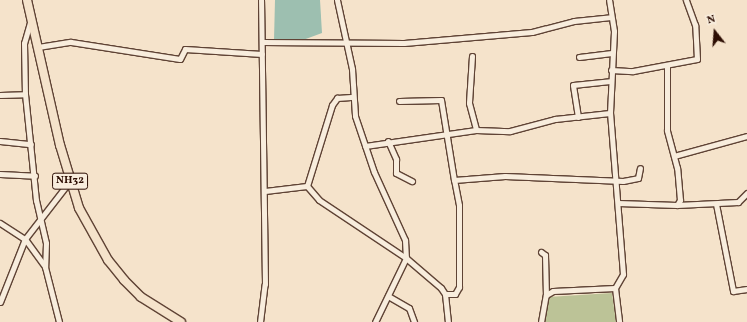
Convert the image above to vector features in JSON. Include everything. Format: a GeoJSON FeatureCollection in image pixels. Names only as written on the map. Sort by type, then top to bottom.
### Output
{"type":"FeatureCollection","features":[{"type":"Feature","properties":{"kind":"main road","name":"NH32"},"geometry":{"type":"LineString","coordinates":[[27,0],[70,181],[79,208],[108,260],[140,297],[181,322]]}},
{"type":"Feature","properties":{"kind":"street"},"geometry":{"type":"LineString","coordinates":[[260,322],[265,284],[265,191],[261,0]]}},
{"type":"Feature","properties":{"kind":"street"},"geometry":{"type":"LineString","coordinates":[[337,0],[347,42],[351,97],[365,146],[400,222],[406,258],[375,322]]}},
{"type":"Feature","properties":{"kind":"street"},"geometry":{"type":"LineString","coordinates":[[609,0],[612,53],[610,113],[623,274],[615,288],[618,322]]}},
{"type":"Feature","properties":{"kind":"street"},"geometry":{"type":"LineString","coordinates":[[611,70],[633,71],[697,59],[695,25],[686,0]]}},
{"type":"Feature","properties":{"kind":"street"},"geometry":{"type":"LineString","coordinates":[[262,42],[404,43],[509,35],[611,17]]}},
{"type":"Feature","properties":{"kind":"street"},"geometry":{"type":"LineString","coordinates":[[32,18],[24,43],[25,94],[41,219],[46,244],[45,267],[59,322]]}},
{"type":"Feature","properties":{"kind":"street"},"geometry":{"type":"LineString","coordinates":[[38,47],[71,42],[180,59],[186,49],[262,54]]}},
{"type":"Feature","properties":{"kind":"street"},"geometry":{"type":"LineString","coordinates":[[579,57],[612,53]]}},
{"type":"Feature","properties":{"kind":"street"},"geometry":{"type":"LineString","coordinates":[[472,56],[469,103],[476,130]]}},
{"type":"Feature","properties":{"kind":"street"},"geometry":{"type":"LineString","coordinates":[[667,65],[668,130],[679,180],[678,204]]}},
{"type":"Feature","properties":{"kind":"street"},"geometry":{"type":"LineString","coordinates":[[578,117],[573,85],[610,81]]}},
{"type":"Feature","properties":{"kind":"street"},"geometry":{"type":"LineString","coordinates":[[0,95],[25,94]]}},
{"type":"Feature","properties":{"kind":"street"},"geometry":{"type":"LineString","coordinates":[[308,186],[332,105],[337,98],[351,97]]}},
{"type":"Feature","properties":{"kind":"street"},"geometry":{"type":"LineString","coordinates":[[399,101],[441,100],[448,133],[459,205],[459,287],[455,294],[445,294]]}},
{"type":"Feature","properties":{"kind":"street"},"geometry":{"type":"LineString","coordinates":[[365,146],[388,141],[476,130],[510,131],[555,119],[610,113]]}},
{"type":"Feature","properties":{"kind":"street"},"geometry":{"type":"LineString","coordinates":[[674,156],[747,136]]}},
{"type":"Feature","properties":{"kind":"street"},"geometry":{"type":"LineString","coordinates":[[0,141],[31,144]]}},
{"type":"Feature","properties":{"kind":"street"},"geometry":{"type":"LineString","coordinates":[[388,141],[396,159],[396,173],[412,181]]}},
{"type":"Feature","properties":{"kind":"street"},"geometry":{"type":"LineString","coordinates":[[454,180],[505,176],[616,182],[638,178],[640,168]]}},
{"type":"Feature","properties":{"kind":"street"},"geometry":{"type":"LineString","coordinates":[[0,174],[35,176]]}},
{"type":"Feature","properties":{"kind":"street"},"geometry":{"type":"LineString","coordinates":[[0,302],[25,239],[70,181]]}},
{"type":"Feature","properties":{"kind":"street"},"geometry":{"type":"LineString","coordinates":[[265,191],[308,186]]}},
{"type":"Feature","properties":{"kind":"street"},"geometry":{"type":"LineString","coordinates":[[308,186],[319,200],[406,258],[445,294],[448,322]]}},
{"type":"Feature","properties":{"kind":"street"},"geometry":{"type":"LineString","coordinates":[[618,203],[716,204],[738,202],[747,193]]}},
{"type":"Feature","properties":{"kind":"street"},"geometry":{"type":"LineString","coordinates":[[716,204],[733,291],[747,289]]}},
{"type":"Feature","properties":{"kind":"street"},"geometry":{"type":"LineString","coordinates":[[0,223],[25,239],[45,267]]}},
{"type":"Feature","properties":{"kind":"street"},"geometry":{"type":"LineString","coordinates":[[541,252],[545,255],[546,295],[541,322]]}},
{"type":"Feature","properties":{"kind":"street"},"geometry":{"type":"LineString","coordinates":[[546,295],[553,291],[615,288]]}},
{"type":"Feature","properties":{"kind":"street"},"geometry":{"type":"LineString","coordinates":[[388,296],[409,308],[414,322]]}},
{"type":"Feature","properties":{"kind":"shaded area"},"geometry":{"type":"Polygon","coordinates":[[[275,0],[320,0],[322,33],[303,40],[274,40],[275,0]]]}},
{"type":"Feature","properties":{"kind":"shaded area"},"geometry":{"type":"Polygon","coordinates":[[[612,293],[616,322],[543,322],[548,297],[612,293]]]}}]}
